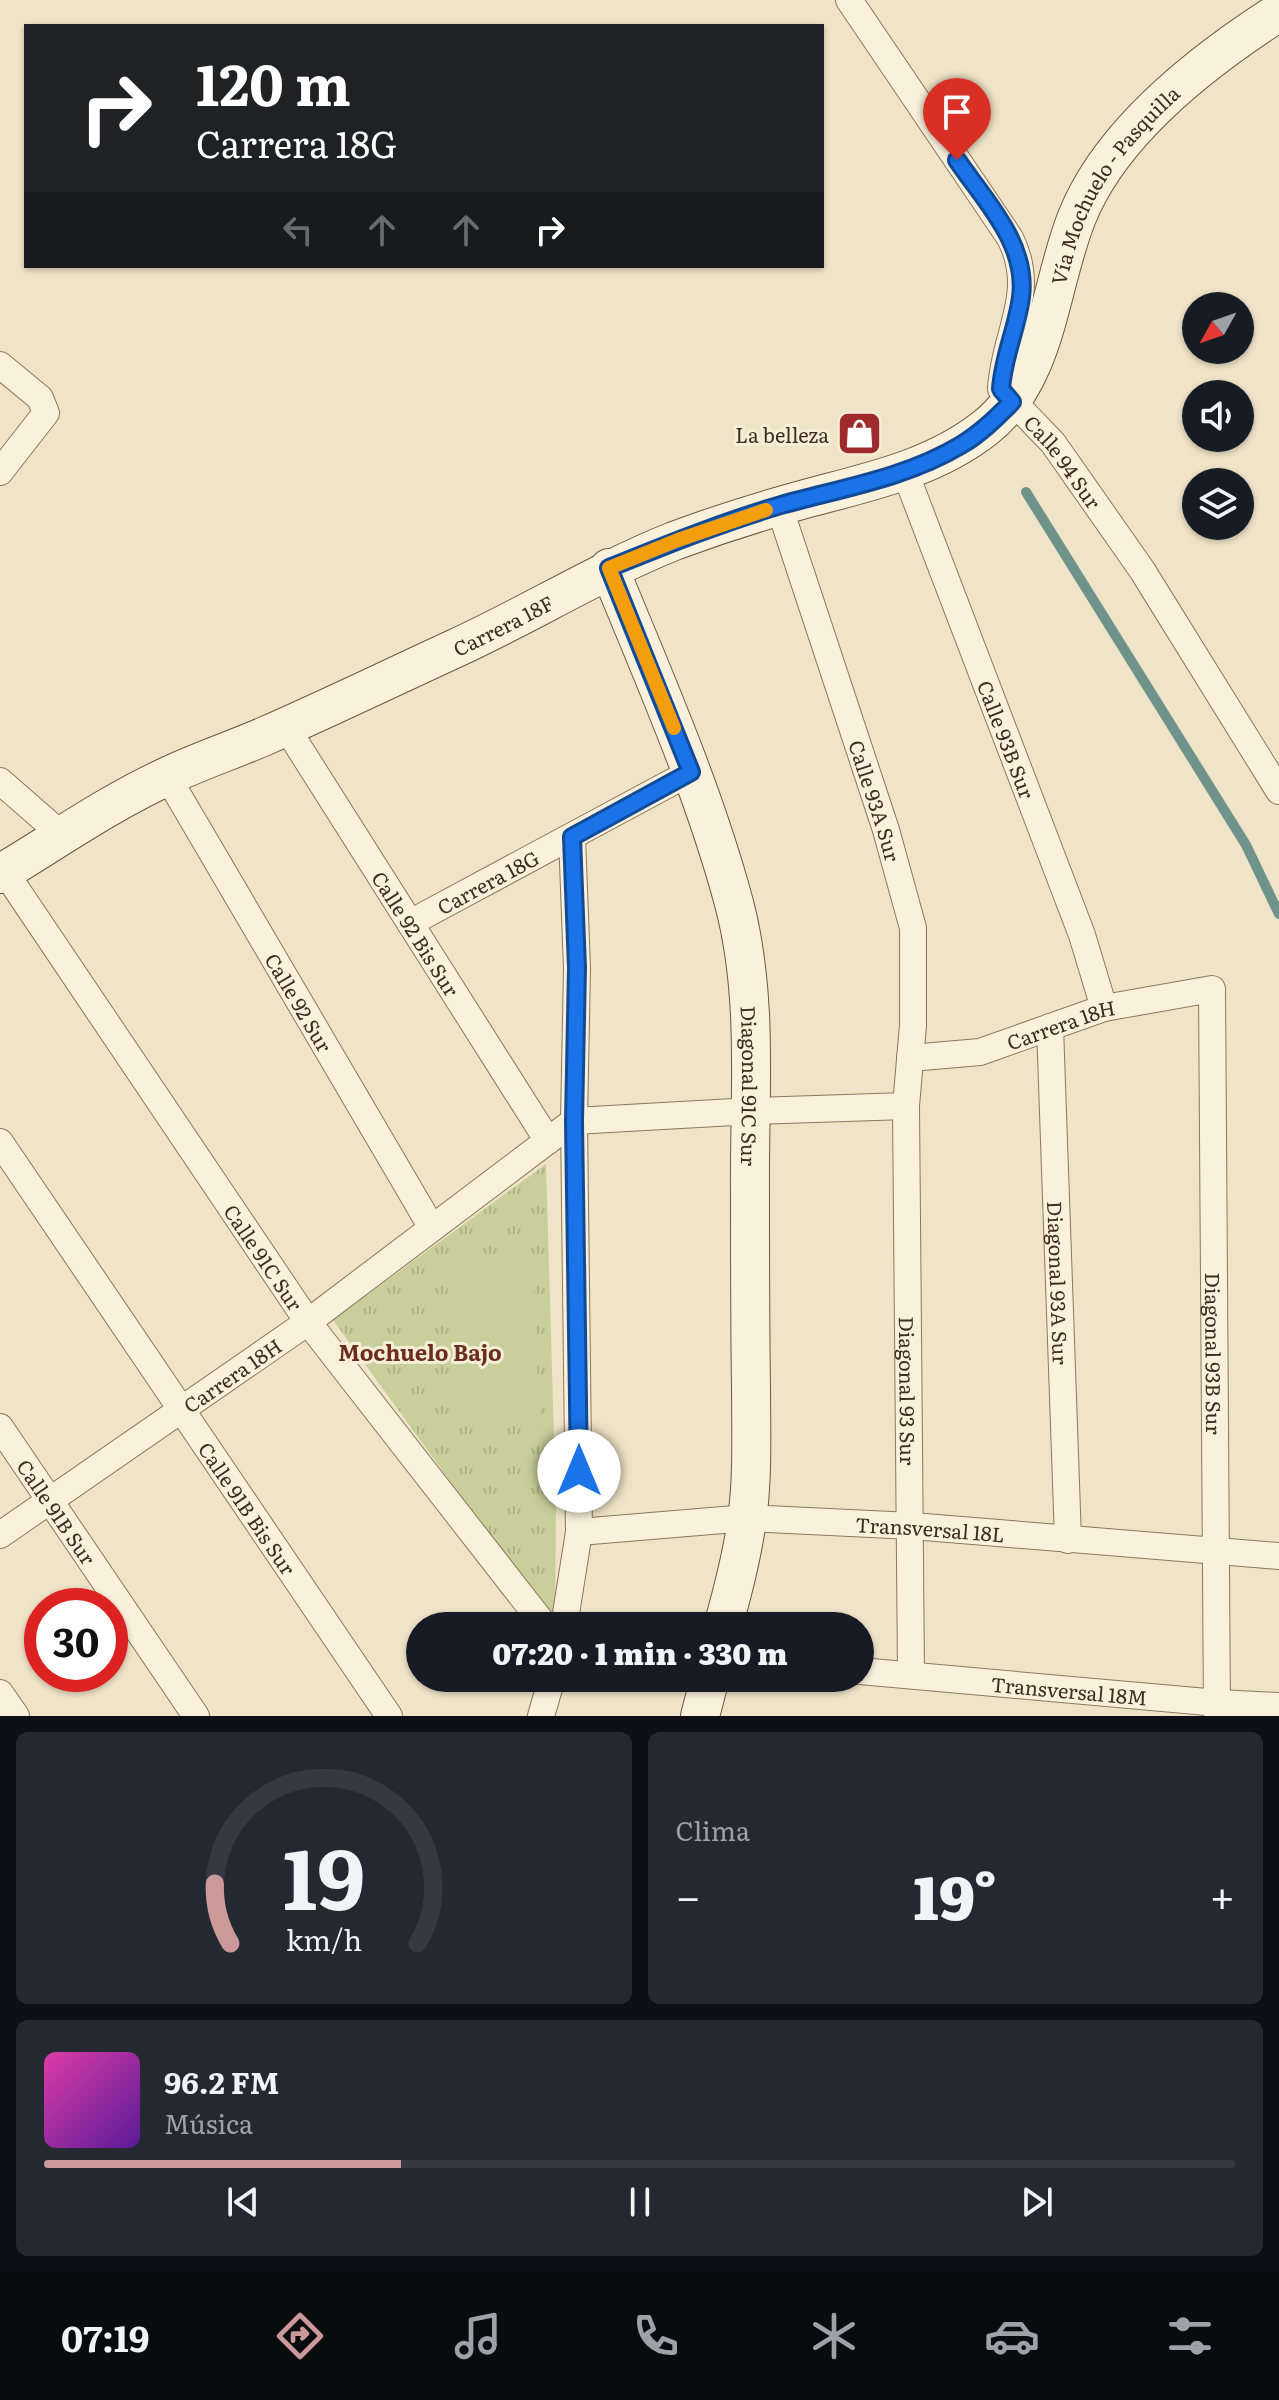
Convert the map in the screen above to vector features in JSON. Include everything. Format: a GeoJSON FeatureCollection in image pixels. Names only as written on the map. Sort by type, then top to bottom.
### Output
{"type":"FeatureCollection","features":[{"type":"Feature","properties":{"kind":"street","name":"Calle 94 Sur"},"geometry":{"type":"LineString","coordinates":[[849,0],[1018,254],[1022,270],[1021,299],[1002,369],[1001,389],[1053,443],[1142,570],[1279,791]]}},
{"type":"Feature","properties":{"kind":"street","name":"Vía Mochuelo - Pasquilla"},"geometry":{"type":"LineString","coordinates":[[1012,402],[1044,329],[1070,237],[1092,186],[1119,147],[1188,78],[1279,12]]}},
{"type":"Feature","properties":{"kind":"street"},"geometry":{"type":"LineString","coordinates":[[0,365],[40,398],[46,413],[0,472]]}},
{"type":"Feature","properties":{"kind":"street","name":"Carrera 18F"},"geometry":{"type":"LineString","coordinates":[[2,873],[167,776],[286,727],[511,622],[609,568],[678,540],[779,506],[905,472],[960,446],[987,427],[1012,402]]}},
{"type":"Feature","properties":{"kind":"street","name":"Calle 93B Sur"},"geometry":{"type":"LineString","coordinates":[[905,472],[1077,921],[1104,1008]]}},
{"type":"Feature","properties":{"kind":"street","name":"Calle 93A Sur"},"geometry":{"type":"LineString","coordinates":[[779,506],[886,830],[913,928],[913,1025],[906,1106]]}},
{"type":"Feature","properties":{"kind":"street","name":"Diagonal 91C Sur"},"geometry":{"type":"LineString","coordinates":[[609,568],[691,772],[734,904],[746,963],[751,1016],[752,1111],[751,1453],[747,1518],[727,1612]]}},
{"type":"Feature","properties":{"kind":"street","name":"Calle 92 Bis Sur"},"geometry":{"type":"LineString","coordinates":[[286,727],[548,1141]]}},
{"type":"Feature","properties":{"kind":"street","name":"Carrera 18G"},"geometry":{"type":"LineString","coordinates":[[410,923],[691,772]]}},
{"type":"Feature","properties":{"kind":"street","name":"Calle 92 Sur"},"geometry":{"type":"LineString","coordinates":[[167,776],[432,1228]]}},
{"type":"Feature","properties":{"kind":"street"},"geometry":{"type":"LineString","coordinates":[[0,781],[63,836]]}},
{"type":"Feature","properties":{"kind":"street"},"geometry":{"type":"LineString","coordinates":[[566,1612],[579,1532],[574,1121],[577,968],[572,837]]}},
{"type":"Feature","properties":{"kind":"street","name":"Calle 91C Sur"},"geometry":{"type":"LineString","coordinates":[[2,873],[308,1322],[534,1612]]}},
{"type":"Feature","properties":{"kind":"street","name":"Carrera 18H"},"geometry":{"type":"LineString","coordinates":[[910,1058],[980,1052],[1104,1008],[1212,989]]}},
{"type":"Feature","properties":{"kind":"street","name":"Diagonal 93B Sur"},"geometry":{"type":"LineString","coordinates":[[1212,989],[1214,1550],[1218,1710]]}},
{"type":"Feature","properties":{"kind":"street","name":"Diagonal 93A Sur"},"geometry":{"type":"LineString","coordinates":[[1050,1027],[1068,1540]]}},
{"type":"Feature","properties":{"kind":"street"},"geometry":{"type":"LineString","coordinates":[[574,1121],[906,1106]]}},
{"type":"Feature","properties":{"kind":"street","name":"Diagonal 93 Sur"},"geometry":{"type":"LineString","coordinates":[[906,1106],[911,1674]]}},
{"type":"Feature","properties":{"kind":"street","name":"Carrera 18H"},"geometry":{"type":"LineString","coordinates":[[0,1535],[308,1322],[574,1121]]}},
{"type":"Feature","properties":{"kind":"street","name":"Calle 91B Bis Sur"},"geometry":{"type":"LineString","coordinates":[[0,1142],[389,1716]]}},
{"type":"Feature","properties":{"kind":"street","name":"Calle 91B Sur"},"geometry":{"type":"LineString","coordinates":[[0,1427],[196,1716]]}},
{"type":"Feature","properties":{"kind":"street","name":"Transversal 18L"},"geometry":{"type":"LineString","coordinates":[[579,1532],[747,1518],[912,1526],[1279,1556]]}},
{"type":"Feature","properties":{"kind":"street","name":"Transversal 18M"},"geometry":{"type":"LineString","coordinates":[[874,1672],[1218,1710],[1279,1706]]}},
{"type":"Feature","properties":{"kind":"street"},"geometry":{"type":"LineString","coordinates":[[541,1716],[548,1692]]}},
{"type":"Feature","properties":{"kind":"street"},"geometry":{"type":"LineString","coordinates":[[700,1716],[706,1692]]}},
{"type":"Feature","properties":{"kind":"street"},"geometry":{"type":"LineString","coordinates":[[0,1693],[16,1716]]}},
{"type":"Feature","properties":{"kind":"green space"},"geometry":{"type":"Polygon","coordinates":[[[546,1164],[556,1506],[555,1612],[545,1612],[333,1320],[546,1164]]]}},
{"type":"Feature","properties":{"kind":"green space"},"geometry":{"type":"Polygon","coordinates":[[[532,1254],[540,1423],[455,1427],[446,1257],[532,1254]]]}},
{"type":"Feature","properties":{"kind":"waterway"},"geometry":{"type":"LineString","coordinates":[[1026,492],[1246,845],[1279,914]]}},
{"type":"Feature","properties":{"kind":"slow traffic"},"geometry":{"type":"LineString","coordinates":[[674,728],[609,568],[766,510]]}},
{"type":"Feature","properties":{"kind":"place","name":"La belleza"},"geometry":{"type":"Point","coordinates":[860,434]}},
{"type":"Feature","properties":{"kind":"district","name":"Mochuelo Bajo"},"geometry":{"type":"Point","coordinates":[420,1351]}},
{"type":"Feature","properties":{"kind":"route"},"geometry":{"type":"LineString","coordinates":[[579,1471],[574,1121],[577,968],[572,837],[691,772],[609,568],[678,540],[779,506],[905,472],[960,446],[987,427],[1012,402],[1001,389],[1002,369],[1021,299],[1022,270],[1010,238],[957,160]]}}]}
